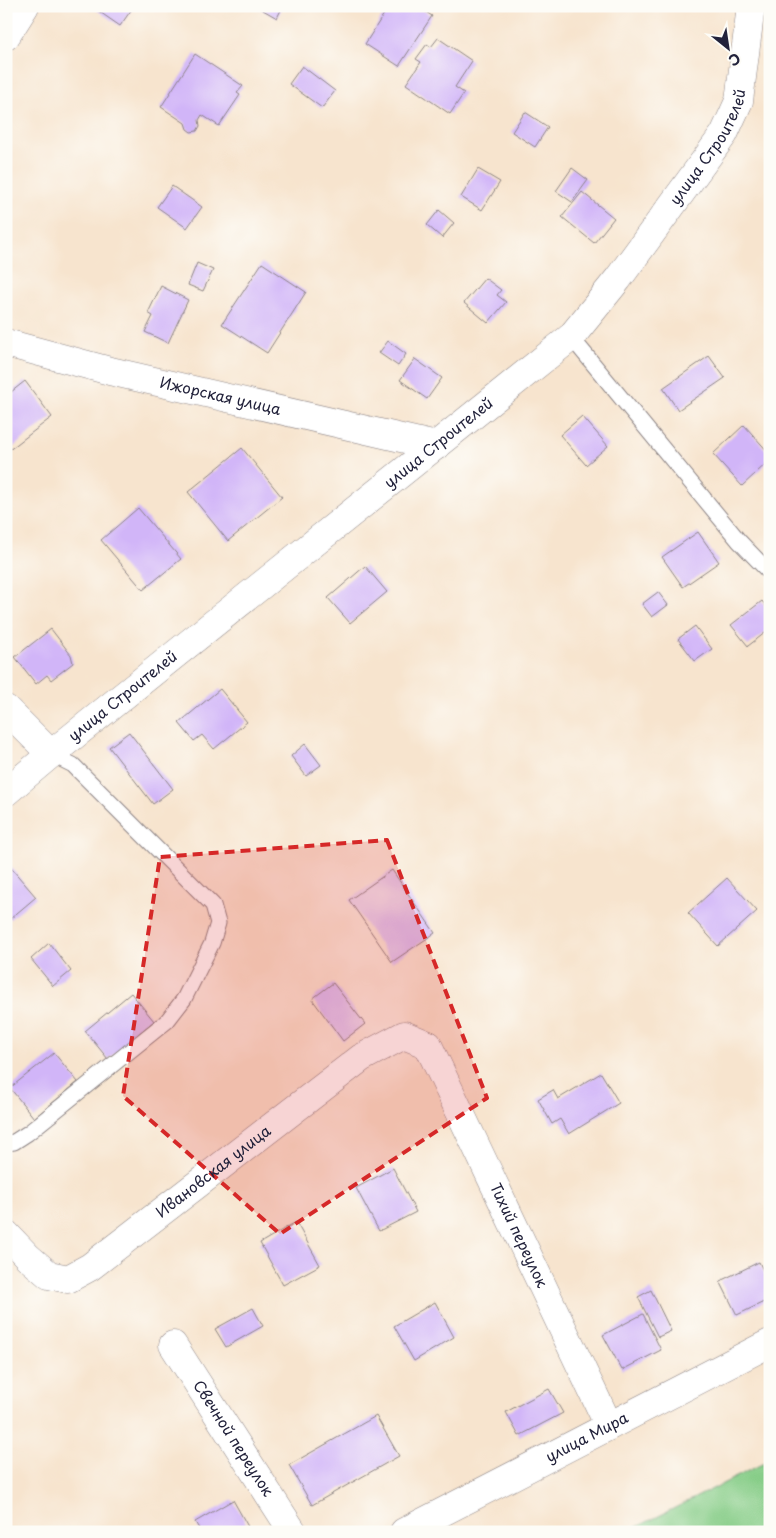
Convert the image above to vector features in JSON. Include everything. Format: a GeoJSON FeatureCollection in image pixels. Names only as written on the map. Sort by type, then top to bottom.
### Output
{"type":"FeatureCollection","features":[{"type":"Feature","properties":{"kind":"street"},"geometry":{"type":"LineString","coordinates":[[6,36],[25,6]]}},
{"type":"Feature","properties":{"kind":"street","name":"улица Строителей"},"geometry":{"type":"LineString","coordinates":[[6,792],[571,337],[618,280],[724,134],[739,101],[751,6]]}},
{"type":"Feature","properties":{"kind":"street","name":"Ижорская улица"},"geometry":{"type":"LineString","coordinates":[[6,343],[110,371],[436,446]]}},
{"type":"Feature","properties":{"kind":"street"},"geometry":{"type":"LineString","coordinates":[[6,709],[52,754]]}},
{"type":"Feature","properties":{"kind":"street","name":"Ивановская улица"},"geometry":{"type":"LineString","coordinates":[[6,1234],[49,1275],[68,1280],[90,1267],[362,1058],[404,1035],[428,1045]]}},
{"type":"Feature","properties":{"kind":"street","name":"Тихий переулок"},"geometry":{"type":"LineString","coordinates":[[428,1045],[609,1426]]}},
{"type":"Feature","properties":{"kind":"street","name":"улица Мира"},"geometry":{"type":"LineString","coordinates":[[404,1532],[770,1343]]}},
{"type":"Feature","properties":{"kind":"street","name":"Свечной переулок"},"geometry":{"type":"LineString","coordinates":[[173,1345],[293,1532]]}},
{"type":"Feature","properties":{"kind":"lane"},"geometry":{"type":"LineString","coordinates":[[571,337],[739,541],[770,573]]}},
{"type":"Feature","properties":{"kind":"lane"},"geometry":{"type":"LineString","coordinates":[[6,1143],[14,1142],[28,1132],[167,1021],[184,999],[212,943],[218,923],[213,905],[73,765],[52,754]]}},
{"type":"Feature","properties":{"kind":"highlighted area"},"geometry":{"type":"Polygon","coordinates":[[[387,840],[487,1098],[280,1234],[123,1096],[160,857],[387,840]]]}},
{"type":"Feature","properties":{"kind":"green space"},"geometry":{"type":"Polygon","coordinates":[[[770,1460],[770,1532],[627,1532],[770,1460]]]}},
{"type":"Feature","properties":{"kind":"building"},"geometry":{"type":"Polygon","coordinates":[[[96,6],[134,6],[120,26],[94,8],[96,6]]]}},
{"type":"Feature","properties":{"kind":"building"},"geometry":{"type":"Polygon","coordinates":[[[256,6],[283,6],[277,18],[256,6]]]}},
{"type":"Feature","properties":{"kind":"building"},"geometry":{"type":"Polygon","coordinates":[[[389,6],[417,6],[432,16],[399,66],[365,44],[389,6]]]}},
{"type":"Feature","properties":{"kind":"building"},"geometry":{"type":"Polygon","coordinates":[[[438,38],[472,61],[455,87],[464,93],[450,114],[406,84],[421,62],[416,59],[427,44],[431,47],[438,38]]]}},
{"type":"Feature","properties":{"kind":"building"},"geometry":{"type":"Polygon","coordinates":[[[195,54],[243,86],[237,93],[240,95],[219,126],[202,115],[197,131],[191,132],[187,129],[185,123],[161,107],[195,54]]]}},
{"type":"Feature","properties":{"kind":"building"},"geometry":{"type":"Polygon","coordinates":[[[302,66],[335,91],[322,108],[289,84],[302,66]]]}},
{"type":"Feature","properties":{"kind":"building"},"geometry":{"type":"Polygon","coordinates":[[[525,112],[548,127],[535,147],[512,132],[525,112]]]}},
{"type":"Feature","properties":{"kind":"building"},"geometry":{"type":"Polygon","coordinates":[[[572,168],[588,180],[572,202],[556,191],[572,168]]]}},
{"type":"Feature","properties":{"kind":"building"},"geometry":{"type":"Polygon","coordinates":[[[478,169],[500,182],[482,210],[461,197],[478,169]]]}},
{"type":"Feature","properties":{"kind":"building"},"geometry":{"type":"Polygon","coordinates":[[[172,186],[202,207],[187,228],[157,207],[172,186]]]}},
{"type":"Feature","properties":{"kind":"building"},"geometry":{"type":"Polygon","coordinates":[[[582,192],[614,218],[594,243],[562,217],[582,192]]]}},
{"type":"Feature","properties":{"kind":"building"},"geometry":{"type":"Polygon","coordinates":[[[439,210],[454,223],[442,238],[427,225],[439,210]]]}},
{"type":"Feature","properties":{"kind":"building"},"geometry":{"type":"Polygon","coordinates":[[[197,263],[213,270],[203,291],[188,285],[197,263]]]}},
{"type":"Feature","properties":{"kind":"building"},"geometry":{"type":"Polygon","coordinates":[[[262,263],[306,292],[267,353],[222,324],[262,263]]]}},
{"type":"Feature","properties":{"kind":"building"},"geometry":{"type":"Polygon","coordinates":[[[485,278],[501,290],[497,295],[506,302],[488,323],[464,303],[485,278]]]}},
{"type":"Feature","properties":{"kind":"building"},"geometry":{"type":"Polygon","coordinates":[[[161,286],[188,300],[168,343],[145,332],[153,316],[148,313],[161,286]]]}},
{"type":"Feature","properties":{"kind":"building"},"geometry":{"type":"Polygon","coordinates":[[[388,341],[406,354],[398,366],[379,353],[388,341]]]}},
{"type":"Feature","properties":{"kind":"building"},"geometry":{"type":"Polygon","coordinates":[[[709,356],[725,378],[678,410],[663,388],[709,356]]]}},
{"type":"Feature","properties":{"kind":"building"},"geometry":{"type":"Polygon","coordinates":[[[415,359],[442,378],[427,399],[400,380],[415,359]]]}},
{"type":"Feature","properties":{"kind":"building"},"geometry":{"type":"Polygon","coordinates":[[[25,381],[52,417],[8,451],[6,448],[6,396],[25,381]]]}},
{"type":"Feature","properties":{"kind":"building"},"geometry":{"type":"Polygon","coordinates":[[[582,416],[608,446],[586,465],[560,435],[582,416]]]}},
{"type":"Feature","properties":{"kind":"building"},"geometry":{"type":"Polygon","coordinates":[[[744,425],[770,454],[770,460],[742,486],[713,454],[744,425]]]}},
{"type":"Feature","properties":{"kind":"building"},"geometry":{"type":"Polygon","coordinates":[[[242,448],[282,497],[228,541],[188,492],[242,448]]]}},
{"type":"Feature","properties":{"kind":"building"},"geometry":{"type":"Polygon","coordinates":[[[138,508],[181,559],[143,590],[101,540],[138,508]]]}},
{"type":"Feature","properties":{"kind":"building"},"geometry":{"type":"Polygon","coordinates":[[[698,532],[719,562],[683,587],[662,557],[698,532]]]}},
{"type":"Feature","properties":{"kind":"building"},"geometry":{"type":"Polygon","coordinates":[[[365,566],[387,592],[350,623],[328,598],[365,566]]]}},
{"type":"Feature","properties":{"kind":"building"},"geometry":{"type":"Polygon","coordinates":[[[658,592],[668,605],[652,617],[642,604],[658,592]]]}},
{"type":"Feature","properties":{"kind":"building"},"geometry":{"type":"Polygon","coordinates":[[[762,601],[770,611],[770,629],[748,646],[731,625],[762,601]]]}},
{"type":"Feature","properties":{"kind":"building"},"geometry":{"type":"Polygon","coordinates":[[[695,626],[712,649],[695,661],[678,639],[695,626]]]}},
{"type":"Feature","properties":{"kind":"building"},"geometry":{"type":"Polygon","coordinates":[[[51,629],[71,655],[73,663],[51,680],[47,675],[36,684],[15,657],[51,629]]]}},
{"type":"Feature","properties":{"kind":"building"},"geometry":{"type":"Polygon","coordinates":[[[220,689],[247,722],[214,749],[202,735],[194,741],[179,723],[220,689]]]}},
{"type":"Feature","properties":{"kind":"building"},"geometry":{"type":"Polygon","coordinates":[[[129,732],[173,789],[153,804],[109,747],[129,732]]]}},
{"type":"Feature","properties":{"kind":"building"},"geometry":{"type":"Polygon","coordinates":[[[305,744],[321,765],[306,776],[291,756],[305,744]]]}},
{"type":"Feature","properties":{"kind":"building"},"geometry":{"type":"Polygon","coordinates":[[[6,862],[36,897],[10,919],[6,915],[6,862]]]}},
{"type":"Feature","properties":{"kind":"building"},"geometry":{"type":"Polygon","coordinates":[[[392,870],[435,933],[392,962],[349,900],[392,870]]]}},
{"type":"Feature","properties":{"kind":"building"},"geometry":{"type":"Polygon","coordinates":[[[727,878],[757,911],[718,946],[688,913],[727,878]]]}},
{"type":"Feature","properties":{"kind":"building"},"geometry":{"type":"Polygon","coordinates":[[[49,943],[71,971],[53,986],[31,959],[49,943]]]}},
{"type":"Feature","properties":{"kind":"building"},"geometry":{"type":"Polygon","coordinates":[[[333,983],[365,1024],[343,1041],[312,999],[333,983]]]}},
{"type":"Feature","properties":{"kind":"building"},"geometry":{"type":"Polygon","coordinates":[[[131,993],[154,1021],[108,1059],[85,1031],[131,993]]]}},
{"type":"Feature","properties":{"kind":"building"},"geometry":{"type":"Polygon","coordinates":[[[54,1053],[78,1082],[34,1118],[10,1088],[54,1053]]]}},
{"type":"Feature","properties":{"kind":"building"},"geometry":{"type":"Polygon","coordinates":[[[601,1073],[619,1103],[569,1134],[560,1119],[552,1124],[538,1099],[553,1090],[558,1099],[601,1073]]]}},
{"type":"Feature","properties":{"kind":"building"},"geometry":{"type":"Polygon","coordinates":[[[393,1168],[416,1212],[379,1231],[356,1188],[393,1168]]]}},
{"type":"Feature","properties":{"kind":"building"},"geometry":{"type":"Polygon","coordinates":[[[296,1222],[320,1265],[283,1285],[260,1243],[296,1222]]]}},
{"type":"Feature","properties":{"kind":"building"},"geometry":{"type":"Polygon","coordinates":[[[759,1262],[770,1284],[770,1299],[737,1315],[720,1281],[759,1262]]]}},
{"type":"Feature","properties":{"kind":"building"},"geometry":{"type":"Polygon","coordinates":[[[651,1290],[671,1331],[658,1337],[638,1297],[651,1290]]]}},
{"type":"Feature","properties":{"kind":"building"},"geometry":{"type":"Polygon","coordinates":[[[435,1302],[454,1337],[414,1361],[394,1326],[435,1302]]]}},
{"type":"Feature","properties":{"kind":"building"},"geometry":{"type":"Polygon","coordinates":[[[253,1308],[263,1326],[226,1347],[215,1329],[253,1308]]]}},
{"type":"Feature","properties":{"kind":"building"},"geometry":{"type":"Polygon","coordinates":[[[643,1314],[661,1350],[622,1370],[603,1335],[643,1314]]]}},
{"type":"Feature","properties":{"kind":"building"},"geometry":{"type":"Polygon","coordinates":[[[549,1389],[563,1413],[519,1436],[506,1412],[549,1389]]]}},
{"type":"Feature","properties":{"kind":"building"},"geometry":{"type":"Polygon","coordinates":[[[376,1416],[399,1456],[312,1505],[289,1465],[376,1416]]]}},
{"type":"Feature","properties":{"kind":"building"},"geometry":{"type":"Polygon","coordinates":[[[233,1500],[251,1532],[201,1532],[195,1522],[233,1500]]]}}]}
